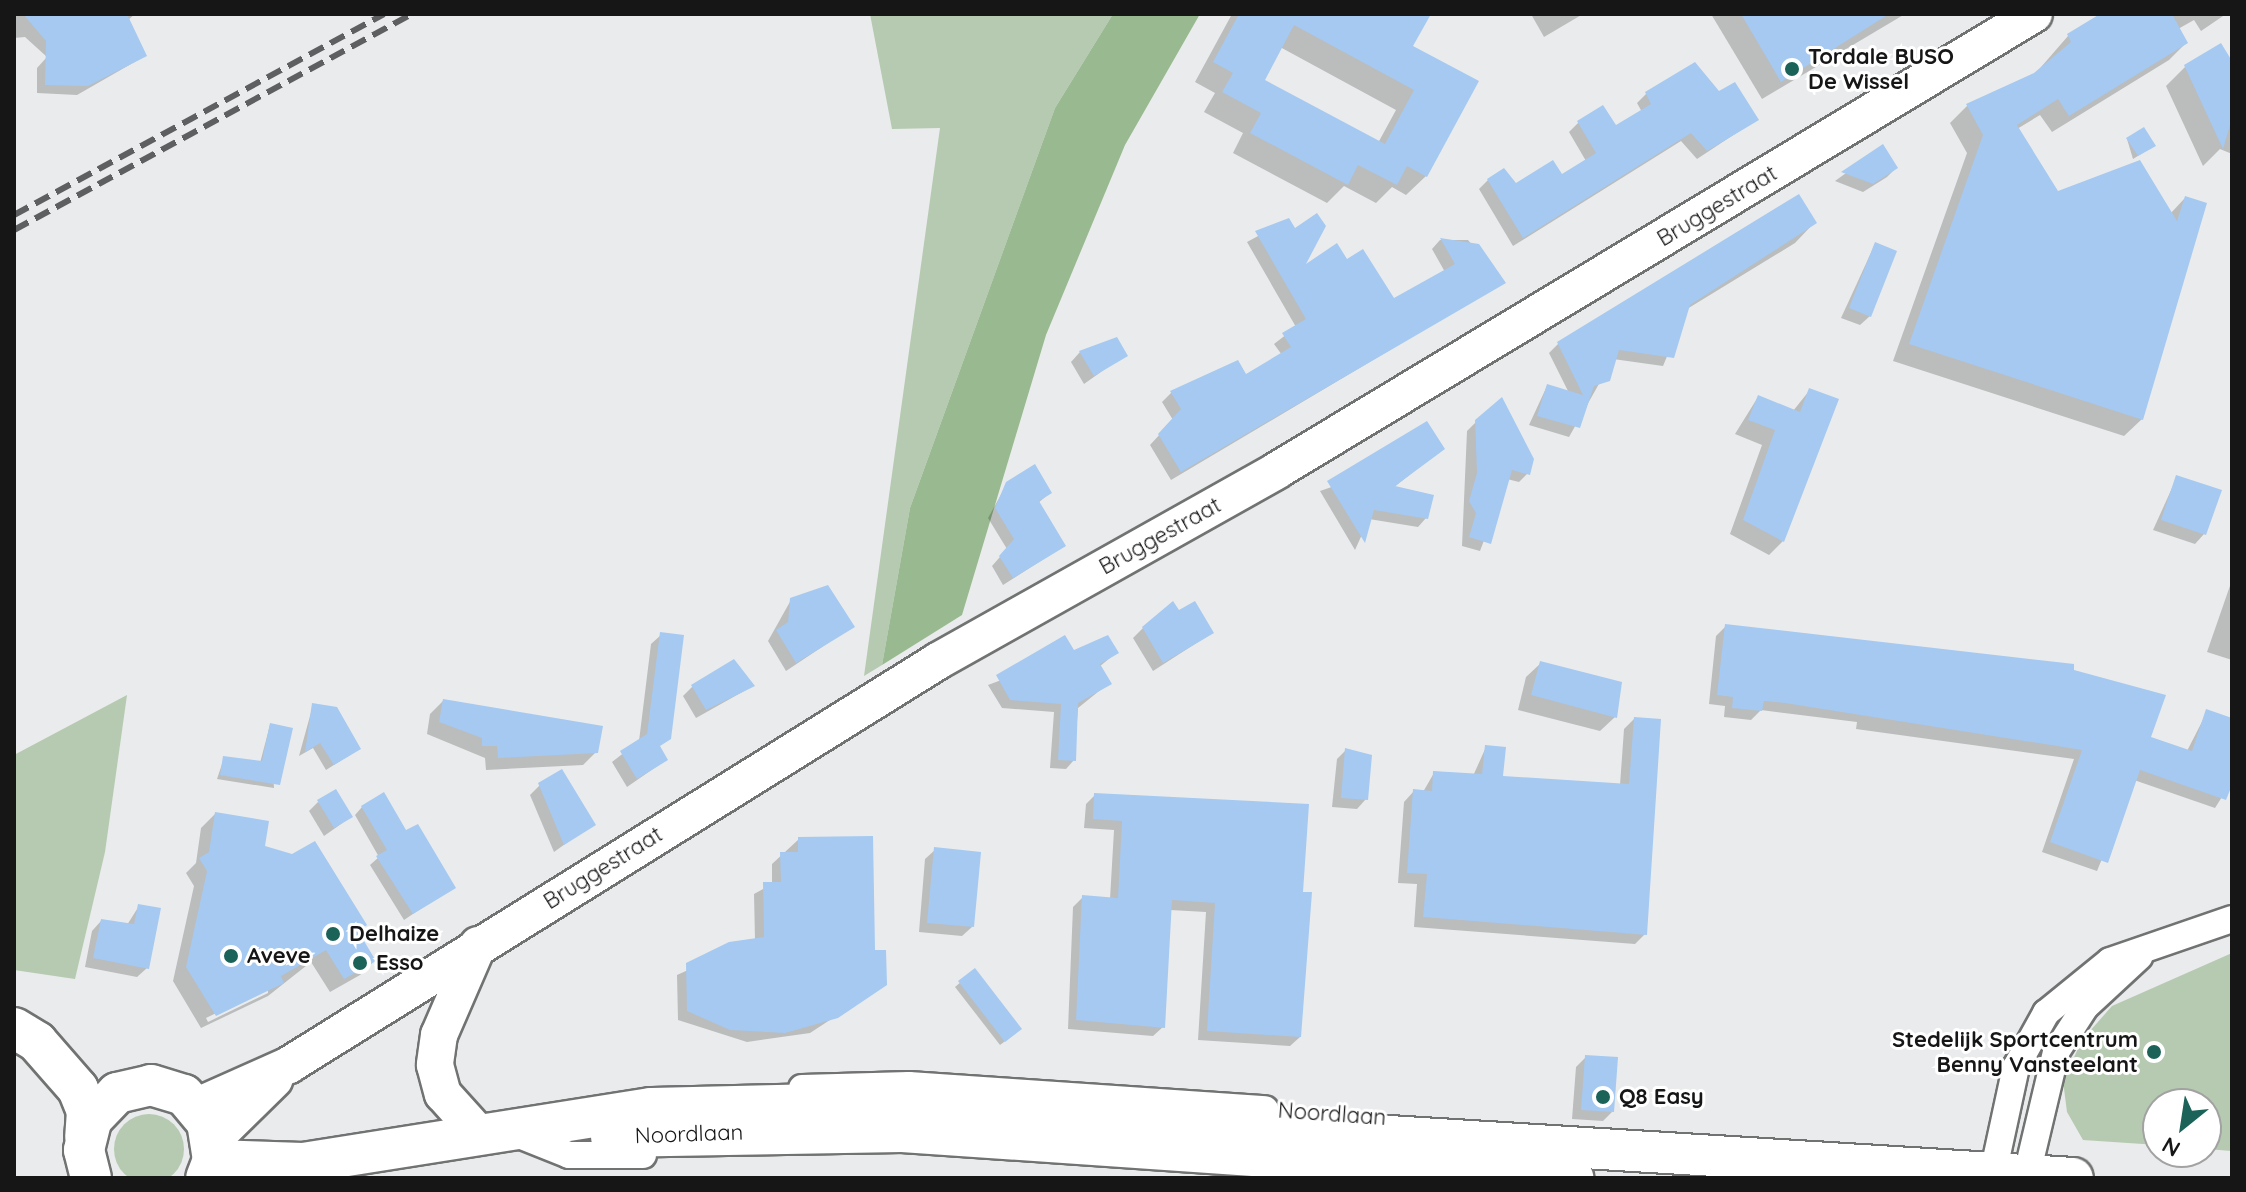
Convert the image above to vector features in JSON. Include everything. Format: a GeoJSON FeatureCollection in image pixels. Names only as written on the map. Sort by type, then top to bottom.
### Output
{"type":"FeatureCollection","features":[{"type":"Feature","properties":{"kind":"main road"},"geometry":{"type":"LineString","coordinates":[[26,1035],[134,1087],[168,1088],[207,1146]]}},
{"type":"Feature","properties":{"kind":"main road"},"geometry":{"type":"LineString","coordinates":[[26,1035],[78,1089],[85,1164]]}},
{"type":"Feature","properties":{"kind":"main road"},"geometry":{"type":"LineString","coordinates":[[85,1164],[102,1104],[134,1087]]}},
{"type":"Feature","properties":{"kind":"main road","name":"Noordlaan"},"geometry":{"type":"LineString","coordinates":[[207,1146],[293,1170],[479,1134],[651,1108],[777,1102],[931,1105],[2073,1178]]}},
{"type":"Feature","properties":{"kind":"main road","name":"Noordlaan"},"geometry":{"type":"LineString","coordinates":[[479,1134],[902,1132],[1317,1172],[1573,1178]]}},
{"type":"Feature","properties":{"kind":"street","name":"Bruggestraat"},"geometry":{"type":"LineString","coordinates":[[207,1146],[289,1065],[478,945],[938,661],[1276,471],[2034,14]]}},
{"type":"Feature","properties":{"kind":"street"},"geometry":{"type":"LineString","coordinates":[[2010,1175],[2062,1042],[2085,1007],[2144,952],[2232,919]]}},
{"type":"Feature","properties":{"kind":"street"},"geometry":{"type":"LineString","coordinates":[[478,945],[439,1035],[435,1065],[443,1094],[479,1134]]}},
{"type":"Feature","properties":{"kind":"green space"},"geometry":{"type":"Polygon","coordinates":[[[870,14],[1113,14],[1055,108],[910,508],[882,665],[864,676],[940,128],[892,129],[870,14]]]}},
{"type":"Feature","properties":{"kind":"green space"},"geometry":{"type":"Polygon","coordinates":[[[1113,14],[1200,14],[1125,145],[1046,335],[962,615],[882,665],[910,508],[1055,108],[1113,14]]]}},
{"type":"Feature","properties":{"kind":"green space"},"geometry":{"type":"Polygon","coordinates":[[[127,695],[105,852],[75,979],[14,970],[14,755],[127,695]]]}},
{"type":"Feature","properties":{"kind":"green space","name":"Stedelijk Sportcentrum Benny Vansteelant"},"geometry":{"type":"Polygon","coordinates":[[[2232,953],[2232,1151],[2222,1150],[2222,1088],[2142,1088],[2142,1144],[2083,1140],[2067,1112],[2063,1081],[2082,1040],[2112,1006],[2232,953]]]}},
{"type":"Feature","properties":{"kind":"green space"},"geometry":{"type":"Polygon","coordinates":[[[156,1114],[178,1129],[184,1149],[182,1163],[174,1174],[163,1182],[142,1184],[124,1174],[116,1163],[114,1142],[124,1124],[135,1116],[156,1114]]]}},
{"type":"Feature","properties":{"kind":"building"},"geometry":{"type":"Polygon","coordinates":[[[23,14],[127,14],[147,56],[88,86],[45,85],[46,41],[23,14]]]}},
{"type":"Feature","properties":{"kind":"building"},"geometry":{"type":"Polygon","coordinates":[[[1239,14],[1431,14],[1413,46],[1479,81],[1427,177],[1407,166],[1397,185],[1358,165],[1348,185],[1250,133],[1261,113],[1222,92],[1233,73],[1213,62],[1239,14]],[[1294,25],[1265,80],[1385,144],[1414,90],[1294,25]]]}},
{"type":"Feature","properties":{"kind":"building"},"geometry":{"type":"Polygon","coordinates":[[[1741,14],[1889,14],[1781,82],[1741,14]]]}},
{"type":"Feature","properties":{"kind":"building"},"geometry":{"type":"Polygon","coordinates":[[[2100,14],[2172,14],[2188,43],[2069,116],[2058,99],[2017,125],[2058,191],[2140,160],[2177,221],[2185,196],[2207,203],[2143,420],[1909,344],[1983,135],[1966,104],[2034,73],[2071,42],[2067,34],[2100,14]]]}},
{"type":"Feature","properties":{"kind":"building"},"geometry":{"type":"Polygon","coordinates":[[[2221,43],[2232,61],[2232,118],[2223,149],[2184,65],[2221,43]]]}},
{"type":"Feature","properties":{"kind":"building"},"geometry":{"type":"Polygon","coordinates":[[[1695,62],[1719,91],[1735,82],[1759,120],[1707,151],[1691,133],[1523,238],[1487,179],[1504,168],[1516,183],[1553,160],[1562,174],[1596,153],[1577,121],[1603,105],[1616,125],[1651,104],[1645,92],[1695,62]]]}},
{"type":"Feature","properties":{"kind":"building"},"geometry":{"type":"Polygon","coordinates":[[[2144,127],[2156,146],[2138,156],[2126,138],[2144,127]]]}},
{"type":"Feature","properties":{"kind":"building"},"geometry":{"type":"Polygon","coordinates":[[[1883,144],[1898,168],[1873,184],[1841,172],[1883,144]]]}},
{"type":"Feature","properties":{"kind":"building"},"geometry":{"type":"Polygon","coordinates":[[[1799,194],[1817,223],[1690,305],[1674,358],[1619,350],[1610,381],[1594,386],[1580,428],[1537,416],[1547,384],[1583,395],[1557,342],[1799,194]]]}},
{"type":"Feature","properties":{"kind":"building"},"geometry":{"type":"Polygon","coordinates":[[[1317,213],[1326,226],[1306,264],[1337,243],[1347,259],[1363,249],[1394,298],[1455,264],[1440,238],[1479,244],[1506,283],[1181,472],[1158,434],[1181,409],[1170,391],[1238,360],[1246,374],[1291,347],[1282,333],[1306,319],[1255,231],[1289,218],[1295,228],[1317,213]]]}},
{"type":"Feature","properties":{"kind":"building"},"geometry":{"type":"Polygon","coordinates":[[[1875,242],[1897,251],[1871,317],[1849,308],[1875,242]]]}},
{"type":"Feature","properties":{"kind":"building"},"geometry":{"type":"Polygon","coordinates":[[[1117,337],[1128,356],[1094,376],[1079,351],[1117,337]]]}},
{"type":"Feature","properties":{"kind":"building"},"geometry":{"type":"Polygon","coordinates":[[[1809,388],[1839,399],[1784,542],[1743,520],[1775,430],[1748,420],[1758,395],[1800,412],[1809,388]]]}},
{"type":"Feature","properties":{"kind":"building"},"geometry":{"type":"Polygon","coordinates":[[[1502,397],[1534,459],[1530,475],[1512,470],[1491,544],[1469,537],[1476,513],[1469,501],[1477,473],[1475,420],[1502,397]]]}},
{"type":"Feature","properties":{"kind":"building"},"geometry":{"type":"Polygon","coordinates":[[[1427,421],[1445,449],[1395,486],[1434,495],[1428,519],[1374,510],[1365,543],[1327,481],[1427,421]]]}},
{"type":"Feature","properties":{"kind":"building"},"geometry":{"type":"Polygon","coordinates":[[[1035,464],[1052,493],[1039,501],[1066,546],[1013,578],[999,556],[1014,539],[995,508],[1006,482],[1035,464]]]}},
{"type":"Feature","properties":{"kind":"building"},"geometry":{"type":"Polygon","coordinates":[[[2176,475],[2222,490],[2206,535],[2161,520],[2176,475]]]}},
{"type":"Feature","properties":{"kind":"building"},"geometry":{"type":"Polygon","coordinates":[[[828,585],[855,627],[796,663],[776,630],[788,622],[790,598],[828,585]]]}},
{"type":"Feature","properties":{"kind":"building"},"geometry":{"type":"Polygon","coordinates":[[[1173,601],[1179,610],[1195,601],[1214,633],[1163,663],[1142,627],[1173,601]]]}},
{"type":"Feature","properties":{"kind":"building"},"geometry":{"type":"Polygon","coordinates":[[[1725,624],[2074,664],[2074,670],[2166,695],[2151,737],[2192,751],[2206,709],[2232,718],[2232,785],[2226,800],[2140,770],[2108,863],[2050,842],[2082,750],[1785,703],[1764,701],[1762,711],[1732,708],[1733,697],[1717,695],[1725,624]]]}},
{"type":"Feature","properties":{"kind":"building"},"geometry":{"type":"Polygon","coordinates":[[[660,632],[684,635],[671,739],[660,746],[668,760],[637,779],[620,751],[647,734],[660,632]]]}},
{"type":"Feature","properties":{"kind":"building"},"geometry":{"type":"Polygon","coordinates":[[[1065,635],[1074,650],[1108,635],[1119,653],[1100,664],[1112,684],[1078,703],[1076,761],[1058,760],[1061,704],[1010,700],[996,675],[1065,635]]]}},
{"type":"Feature","properties":{"kind":"building"},"geometry":{"type":"Polygon","coordinates":[[[734,659],[755,686],[706,710],[691,685],[734,659]]]}},
{"type":"Feature","properties":{"kind":"building"},"geometry":{"type":"Polygon","coordinates":[[[1540,661],[1622,682],[1617,718],[1531,695],[1540,661]]]}},
{"type":"Feature","properties":{"kind":"building"},"geometry":{"type":"Polygon","coordinates":[[[443,699],[603,726],[598,753],[498,758],[497,746],[482,746],[482,738],[439,722],[443,699]]]}},
{"type":"Feature","properties":{"kind":"building"},"geometry":{"type":"Polygon","coordinates":[[[312,703],[337,707],[361,749],[334,765],[320,743],[305,752],[312,703]]]}},
{"type":"Feature","properties":{"kind":"building"},"geometry":{"type":"Polygon","coordinates":[[[1634,717],[1661,719],[1647,935],[1423,917],[1427,874],[1407,873],[1413,789],[1432,791],[1433,771],[1482,774],[1485,745],[1506,747],[1503,776],[1629,784],[1634,717]]]}},
{"type":"Feature","properties":{"kind":"building"},"geometry":{"type":"Polygon","coordinates":[[[270,723],[293,728],[280,785],[220,775],[223,756],[262,761],[270,723]]]}},
{"type":"Feature","properties":{"kind":"building"},"geometry":{"type":"Polygon","coordinates":[[[1345,748],[1372,755],[1368,800],[1341,798],[1345,748]]]}},
{"type":"Feature","properties":{"kind":"building"},"geometry":{"type":"Polygon","coordinates":[[[562,769],[596,825],[564,845],[538,783],[562,769]]]}},
{"type":"Feature","properties":{"kind":"building"},"geometry":{"type":"Polygon","coordinates":[[[336,789],[353,817],[334,828],[317,800],[336,789]]]}},
{"type":"Feature","properties":{"kind":"building"},"geometry":{"type":"Polygon","coordinates":[[[384,792],[406,830],[418,824],[456,888],[413,914],[376,856],[387,850],[361,806],[384,792]]]}},
{"type":"Feature","properties":{"kind":"building"},"geometry":{"type":"Polygon","coordinates":[[[1094,793],[1309,804],[1303,892],[1312,892],[1301,1037],[1207,1031],[1215,903],[1172,900],[1165,1028],[1076,1020],[1082,895],[1118,898],[1122,821],[1093,819],[1094,793]]]}},
{"type":"Feature","properties":{"kind":"building"},"geometry":{"type":"Polygon","coordinates":[[[215,812],[269,821],[265,846],[292,854],[315,841],[367,925],[358,931],[376,961],[344,979],[326,950],[281,976],[284,983],[216,1016],[186,967],[207,871],[199,858],[209,852],[215,812]]]}},
{"type":"Feature","properties":{"kind":"building"},"geometry":{"type":"Polygon","coordinates":[[[873,836],[875,950],[886,950],[887,985],[838,1018],[785,1033],[730,1030],[687,1011],[686,963],[729,942],[764,937],[763,882],[781,882],[780,852],[798,852],[798,837],[873,836]]]}},
{"type":"Feature","properties":{"kind":"building"},"geometry":{"type":"Polygon","coordinates":[[[934,847],[981,852],[974,927],[927,923],[934,847]]]}},
{"type":"Feature","properties":{"kind":"building"},"geometry":{"type":"Polygon","coordinates":[[[138,904],[161,908],[149,969],[93,958],[101,919],[134,924],[138,904]]]}},
{"type":"Feature","properties":{"kind":"building"},"geometry":{"type":"Polygon","coordinates":[[[975,968],[1022,1029],[1005,1042],[958,981],[975,968]]]}},
{"type":"Feature","properties":{"kind":"building"},"geometry":{"type":"Polygon","coordinates":[[[1585,1055],[1618,1057],[1614,1112],[1581,1110],[1585,1055]]]}},
{"type":"Feature","properties":{"kind":"railway"},"geometry":{"type":"LineString","coordinates":[[14,215],[384,14]]}},
{"type":"Feature","properties":{"kind":"railway"},"geometry":{"type":"LineString","coordinates":[[14,230],[412,14]]}},
{"type":"Feature","properties":{"kind":"place","name":"Tordale BUSO De Wissel"},"geometry":{"type":"Point","coordinates":[1792,69]}},
{"type":"Feature","properties":{"kind":"place","name":"Delhaize"},"geometry":{"type":"Point","coordinates":[333,934]}},
{"type":"Feature","properties":{"kind":"place","name":"Aveve"},"geometry":{"type":"Point","coordinates":[231,956]}},
{"type":"Feature","properties":{"kind":"place","name":"Esso"},"geometry":{"type":"Point","coordinates":[360,963]}},
{"type":"Feature","properties":{"kind":"place","name":"Stedelijk Sportcentrum Benny Vansteelant"},"geometry":{"type":"Point","coordinates":[2154,1052]}},
{"type":"Feature","properties":{"kind":"place","name":"Q8 Easy"},"geometry":{"type":"Point","coordinates":[1603,1097]}}]}
